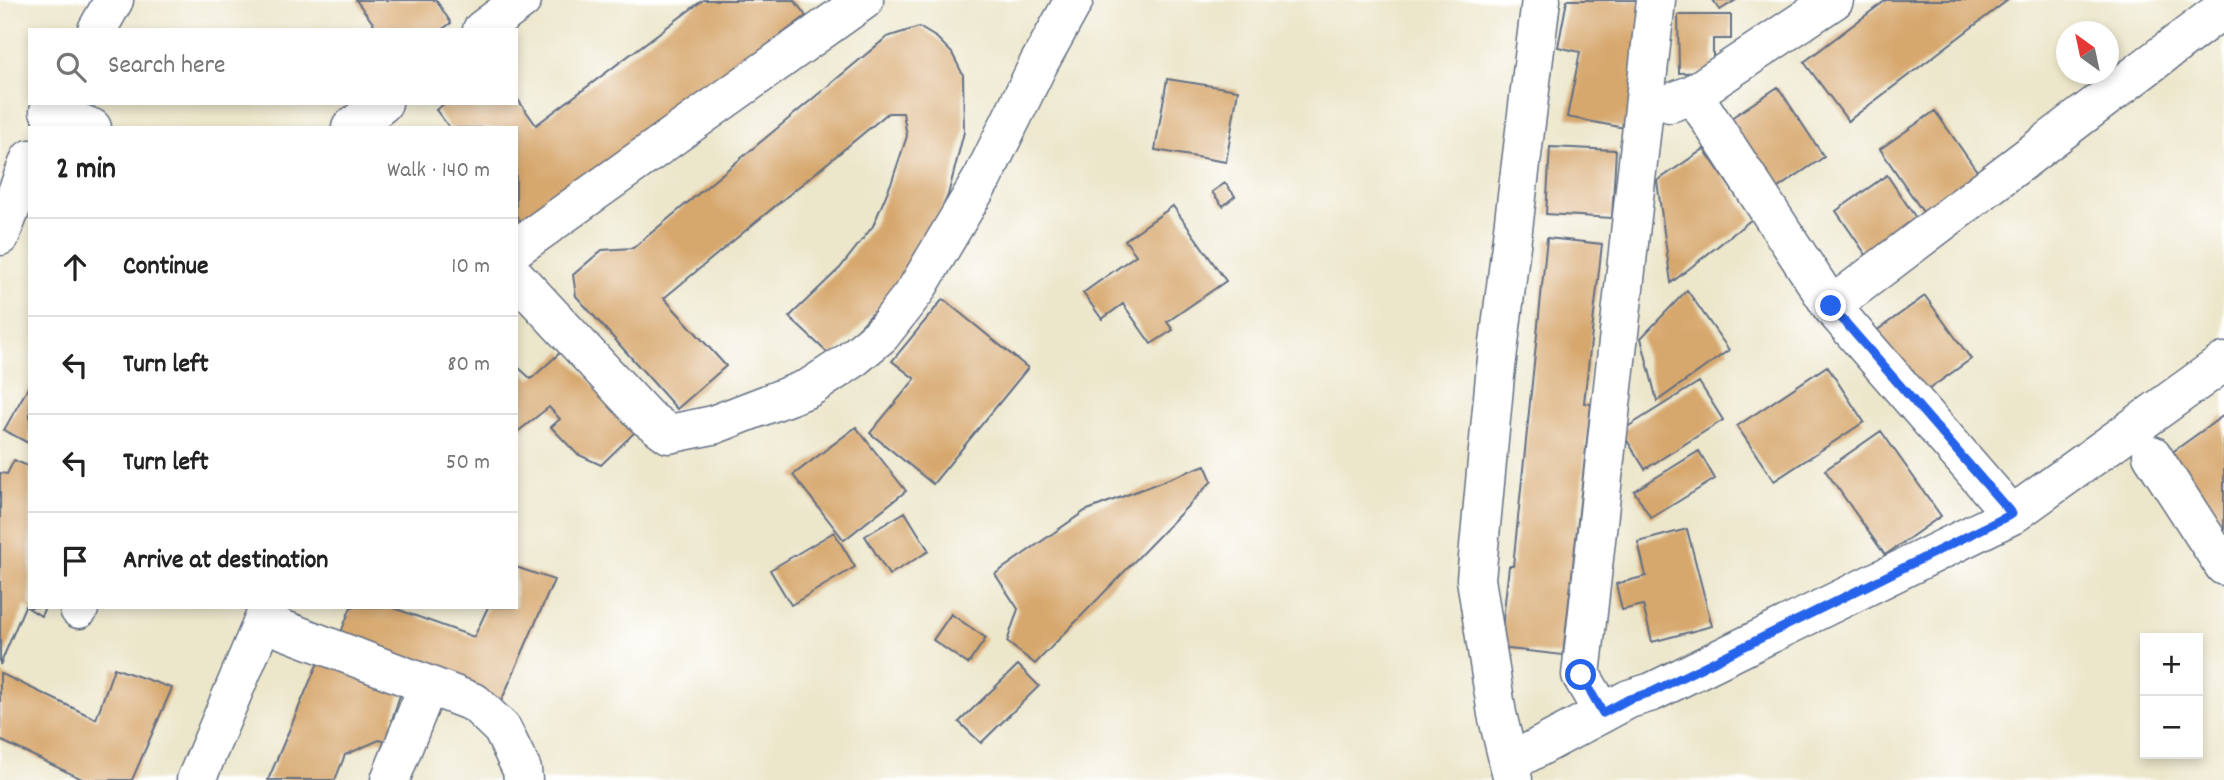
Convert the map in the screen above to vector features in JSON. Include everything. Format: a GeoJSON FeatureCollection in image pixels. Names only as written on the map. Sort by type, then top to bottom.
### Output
{"type":"FeatureCollection","features":[{"type":"Feature","properties":{"kind":"street"},"geometry":{"type":"LineString","coordinates":[[98,28],[114,0]]}},
{"type":"Feature","properties":{"kind":"street"},"geometry":{"type":"LineString","coordinates":[[485,28],[522,0]]}},
{"type":"Feature","properties":{"kind":"street"},"geometry":{"type":"LineString","coordinates":[[518,279],[646,416],[669,434],[713,425],[809,388],[850,361],[881,335],[916,290],[983,177],[1039,63],[1074,0]]}},
{"type":"Feature","properties":{"kind":"street"},"geometry":{"type":"LineString","coordinates":[[1541,0],[1495,376],[1476,579],[1497,714],[1511,771],[1629,699],[1652,692],[2012,514],[2224,362]]}},
{"type":"Feature","properties":{"kind":"street"},"geometry":{"type":"LineString","coordinates":[[1603,713],[1581,675],[1656,0]]}},
{"type":"Feature","properties":{"kind":"street"},"geometry":{"type":"LineString","coordinates":[[1643,114],[1693,94],[1834,0]]}},
{"type":"Feature","properties":{"kind":"street"},"geometry":{"type":"LineString","coordinates":[[518,247],[842,7]]}},
{"type":"Feature","properties":{"kind":"street"},"geometry":{"type":"LineString","coordinates":[[1831,306],[2224,9]]}},
{"type":"Feature","properties":{"kind":"street"},"geometry":{"type":"LineString","coordinates":[[1693,94],[1831,306],[2012,514]]}},
{"type":"Feature","properties":{"kind":"street"},"geometry":{"type":"LineString","coordinates":[[354,126],[380,105]]}},
{"type":"Feature","properties":{"kind":"street"},"geometry":{"type":"LineString","coordinates":[[48,114],[86,126]]}},
{"type":"Feature","properties":{"kind":"street"},"geometry":{"type":"LineString","coordinates":[[0,236],[28,164]]}},
{"type":"Feature","properties":{"kind":"street"},"geometry":{"type":"LineString","coordinates":[[2152,455],[2224,566]]}},
{"type":"Feature","properties":{"kind":"street"},"geometry":{"type":"LineString","coordinates":[[196,780],[266,615],[475,703],[502,729],[522,770],[523,780]]}},
{"type":"Feature","properties":{"kind":"street"},"geometry":{"type":"LineString","coordinates":[[390,780],[428,685]]}},
{"type":"Feature","properties":{"kind":"building"},"geometry":{"type":"Polygon","coordinates":[[[356,0],[436,0],[451,23],[444,28],[377,28],[356,0]]]}},
{"type":"Feature","properties":{"kind":"building"},"geometry":{"type":"Polygon","coordinates":[[[703,0],[794,0],[806,16],[525,227],[518,218],[518,126],[448,126],[436,110],[442,105],[518,105],[518,100],[536,125],[703,0]]]}},
{"type":"Feature","properties":{"kind":"building"},"geometry":{"type":"Polygon","coordinates":[[[1567,0],[1643,0],[1630,129],[1567,117],[1580,52],[1558,47],[1567,0]]]}},
{"type":"Feature","properties":{"kind":"building"},"geometry":{"type":"Polygon","coordinates":[[[1713,0],[1736,0],[1720,10],[1713,0]]]}},
{"type":"Feature","properties":{"kind":"building"},"geometry":{"type":"Polygon","coordinates":[[[1886,0],[2008,0],[1848,121],[1804,62],[1886,0]]]}},
{"type":"Feature","properties":{"kind":"building"},"geometry":{"type":"Polygon","coordinates":[[[1678,15],[1731,15],[1731,39],[1713,39],[1713,72],[1679,73],[1678,15]]]}},
{"type":"Feature","properties":{"kind":"building"},"geometry":{"type":"Polygon","coordinates":[[[919,27],[937,38],[952,53],[963,75],[964,132],[948,195],[928,242],[886,299],[832,357],[789,317],[840,268],[873,226],[907,136],[903,113],[888,113],[664,298],[726,366],[677,409],[576,296],[573,275],[602,250],[633,248],[887,37],[919,27]]]}},
{"type":"Feature","properties":{"kind":"building"},"geometry":{"type":"Polygon","coordinates":[[[1167,79],[1238,90],[1226,162],[1155,150],[1167,79]]]}},
{"type":"Feature","properties":{"kind":"building"},"geometry":{"type":"Polygon","coordinates":[[[1778,87],[1824,157],[1766,196],[1719,126],[1778,87]]]}},
{"type":"Feature","properties":{"kind":"building"},"geometry":{"type":"Polygon","coordinates":[[[1935,111],[1979,174],[1923,212],[1880,149],[1935,111]]]}},
{"type":"Feature","properties":{"kind":"building"},"geometry":{"type":"Polygon","coordinates":[[[1550,147],[1616,150],[1612,218],[1546,214],[1550,147]]]}},
{"type":"Feature","properties":{"kind":"building"},"geometry":{"type":"Polygon","coordinates":[[[1704,149],[1752,219],[1671,283],[1657,181],[1704,149]]]}},
{"type":"Feature","properties":{"kind":"building"},"geometry":{"type":"Polygon","coordinates":[[[1887,175],[1922,227],[1871,262],[1836,211],[1887,175]]]}},
{"type":"Feature","properties":{"kind":"building"},"geometry":{"type":"Polygon","coordinates":[[[1225,183],[1235,196],[1223,206],[1212,192],[1225,183]]]}},
{"type":"Feature","properties":{"kind":"building"},"geometry":{"type":"Polygon","coordinates":[[[1173,206],[1226,281],[1167,322],[1173,330],[1151,344],[1123,304],[1102,319],[1083,293],[1136,255],[1125,240],[1173,206]]]}},
{"type":"Feature","properties":{"kind":"building"},"geometry":{"type":"Polygon","coordinates":[[[1547,238],[1602,244],[1584,403],[1591,404],[1563,655],[1500,648],[1509,566],[1513,566],[1547,238]]]}},
{"type":"Feature","properties":{"kind":"building"},"geometry":{"type":"Polygon","coordinates":[[[1687,290],[1729,350],[1657,401],[1641,338],[1687,290]]]}},
{"type":"Feature","properties":{"kind":"building"},"geometry":{"type":"Polygon","coordinates":[[[1925,296],[1971,359],[1918,397],[1872,334],[1925,296]]]}},
{"type":"Feature","properties":{"kind":"building"},"geometry":{"type":"Polygon","coordinates":[[[943,299],[1028,368],[933,484],[870,433],[915,379],[892,361],[943,299]]]}},
{"type":"Feature","properties":{"kind":"building"},"geometry":{"type":"Polygon","coordinates":[[[562,351],[636,431],[601,465],[577,454],[551,427],[560,419],[549,407],[518,431],[518,367],[531,379],[562,351]]]}},
{"type":"Feature","properties":{"kind":"building"},"geometry":{"type":"Polygon","coordinates":[[[1827,366],[1864,422],[1774,481],[1737,426],[1827,366]]]}},
{"type":"Feature","properties":{"kind":"building"},"geometry":{"type":"Polygon","coordinates":[[[1699,382],[1723,420],[1645,469],[1621,431],[1699,382]]]}},
{"type":"Feature","properties":{"kind":"building"},"geometry":{"type":"Polygon","coordinates":[[[28,388],[28,443],[4,430],[28,388]]]}},
{"type":"Feature","properties":{"kind":"building"},"geometry":{"type":"Polygon","coordinates":[[[2224,415],[2224,537],[2167,456],[2224,415]]]}},
{"type":"Feature","properties":{"kind":"building"},"geometry":{"type":"Polygon","coordinates":[[[856,427],[906,491],[844,540],[793,475],[856,427]]]}},
{"type":"Feature","properties":{"kind":"building"},"geometry":{"type":"Polygon","coordinates":[[[1881,431],[1941,516],[1885,555],[1825,470],[1881,431]]]}},
{"type":"Feature","properties":{"kind":"building"},"geometry":{"type":"Polygon","coordinates":[[[1699,451],[1715,479],[1651,518],[1634,491],[1699,451]]]}},
{"type":"Feature","properties":{"kind":"building"},"geometry":{"type":"Polygon","coordinates":[[[14,460],[28,466],[28,608],[25,606],[0,665],[0,473],[7,474],[14,460]]]}},
{"type":"Feature","properties":{"kind":"building"},"geometry":{"type":"Polygon","coordinates":[[[1205,465],[1212,481],[1035,664],[1007,642],[1018,609],[995,574],[1085,511],[1205,465]]]}},
{"type":"Feature","properties":{"kind":"building"},"geometry":{"type":"Polygon","coordinates":[[[905,512],[929,551],[889,575],[865,536],[905,512]]]}},
{"type":"Feature","properties":{"kind":"building"},"geometry":{"type":"Polygon","coordinates":[[[1687,529],[1712,626],[1652,642],[1643,605],[1622,610],[1616,584],[1646,576],[1638,542],[1687,529]]]}},
{"type":"Feature","properties":{"kind":"building"},"geometry":{"type":"Polygon","coordinates":[[[834,532],[855,567],[791,605],[770,570],[834,532]]]}},
{"type":"Feature","properties":{"kind":"building"},"geometry":{"type":"Polygon","coordinates":[[[518,568],[554,580],[500,704],[336,645],[350,609],[397,609],[474,637],[487,609],[518,609],[518,568]]]}},
{"type":"Feature","properties":{"kind":"building"},"geometry":{"type":"Polygon","coordinates":[[[30,609],[44,609],[41,616],[30,609]]]}},
{"type":"Feature","properties":{"kind":"building"},"geometry":{"type":"Polygon","coordinates":[[[951,614],[986,638],[968,664],[933,640],[951,614]]]}},
{"type":"Feature","properties":{"kind":"building"},"geometry":{"type":"Polygon","coordinates":[[[319,660],[401,692],[392,720],[405,725],[398,745],[379,740],[345,755],[335,780],[268,780],[319,660]]]}},
{"type":"Feature","properties":{"kind":"building"},"geometry":{"type":"Polygon","coordinates":[[[1018,665],[1039,686],[981,743],[959,722],[1018,665]]]}},
{"type":"Feature","properties":{"kind":"building"},"geometry":{"type":"Polygon","coordinates":[[[114,668],[172,688],[132,780],[84,780],[0,740],[0,673],[96,719],[114,668]]]}},
{"type":"Feature","properties":{"kind":"route"},"geometry":{"type":"LineString","coordinates":[[1581,675],[1603,713],[1629,699],[1652,692],[2012,514],[1831,306]]}}]}
